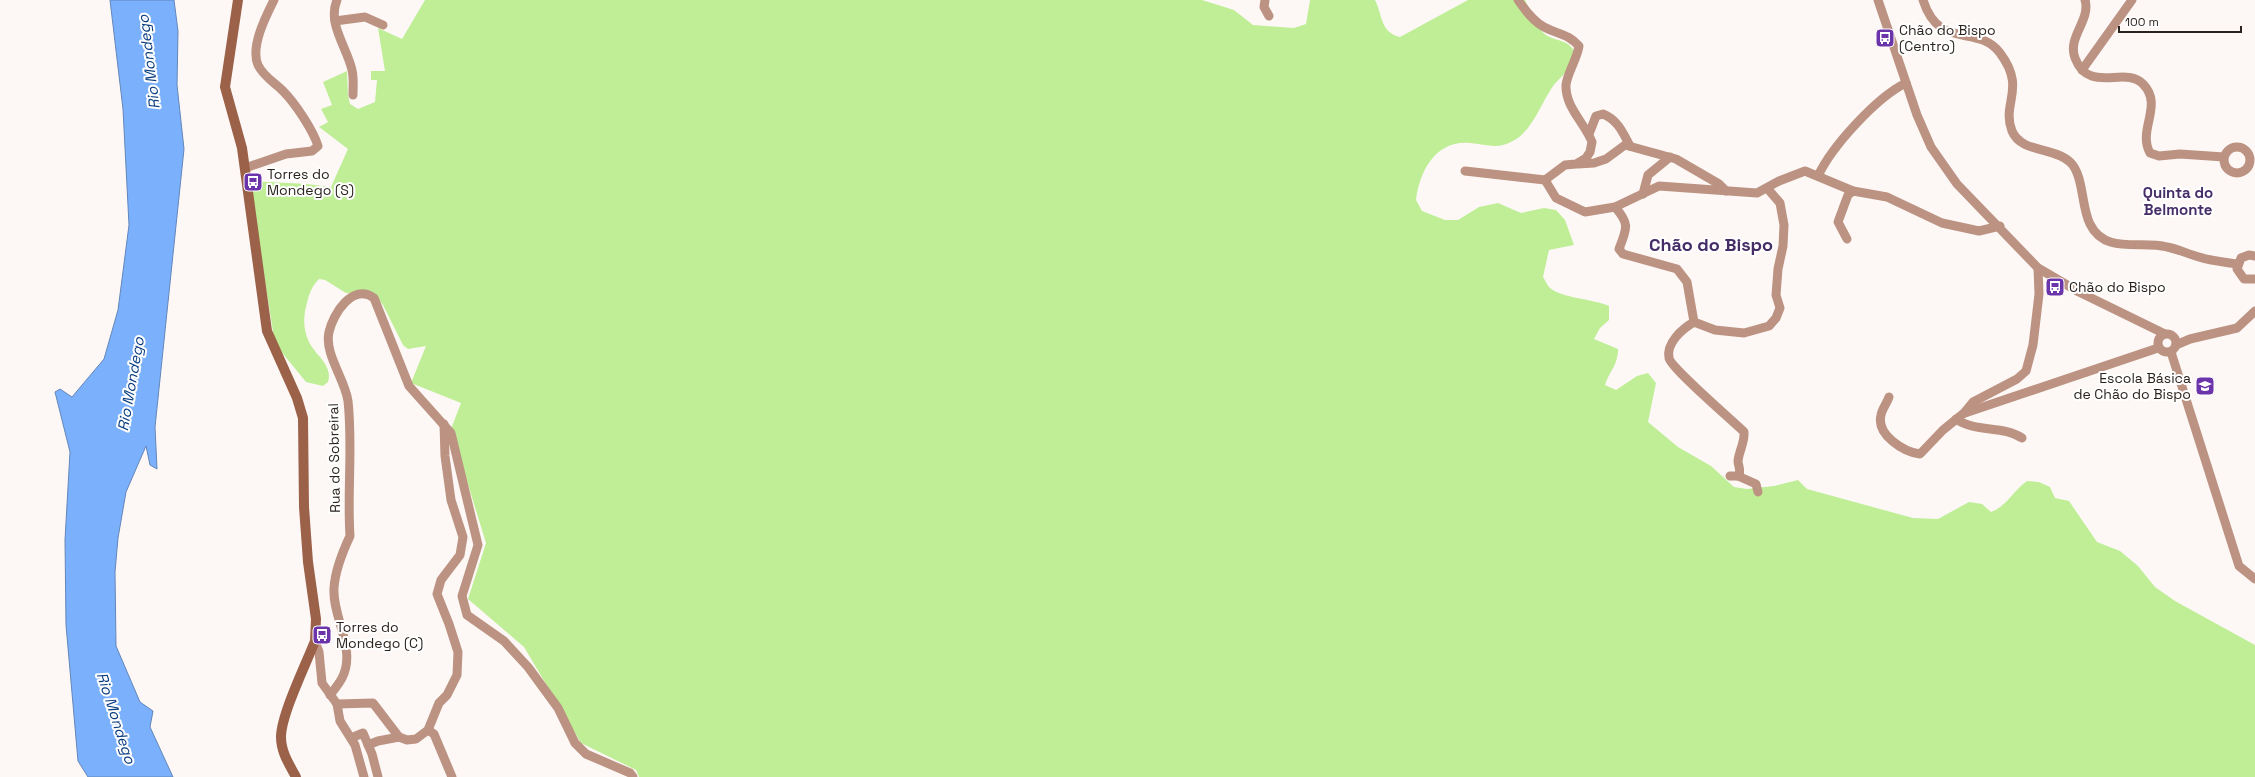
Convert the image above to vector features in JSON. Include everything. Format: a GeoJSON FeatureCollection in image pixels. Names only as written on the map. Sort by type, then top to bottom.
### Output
{"type":"FeatureCollection","features":[{"type":"Feature","properties":{"kind":"main road"},"geometry":{"type":"LineString","coordinates":[[238,0],[225,86],[242,148],[267,330],[303,418],[304,507],[308,562],[316,620],[315,641],[283,723],[281,737],[283,751],[296,777]]}},
{"type":"Feature","properties":{"kind":"street"},"geometry":{"type":"LineString","coordinates":[[245,168],[286,154],[312,151],[318,146],[290,99],[267,77],[257,64],[257,41],[262,25],[274,0]]}},
{"type":"Feature","properties":{"kind":"street"},"geometry":{"type":"LineString","coordinates":[[337,0],[333,10],[334,21],[352,69],[354,95]]}},
{"type":"Feature","properties":{"kind":"street"},"geometry":{"type":"LineString","coordinates":[[1265,0],[1264,7],[1269,16]]}},
{"type":"Feature","properties":{"kind":"street"},"geometry":{"type":"LineString","coordinates":[[1518,0],[1529,15],[1544,27],[1570,36],[1579,46],[1577,58],[1566,84],[1569,104],[1589,134],[1592,142],[1590,152],[1586,158],[1576,164]]}},
{"type":"Feature","properties":{"kind":"street"},"geometry":{"type":"LineString","coordinates":[[1878,0],[1906,83],[1931,147],[1958,184],[2000,226],[2038,268],[2079,292],[2146,325],[2167,342],[2239,566],[2255,579]]}},
{"type":"Feature","properties":{"kind":"street"},"geometry":{"type":"LineString","coordinates":[[1923,0],[1927,11],[1941,28],[1952,34],[1987,42],[2000,52],[2007,63],[2014,84],[2010,115],[2013,132],[2017,139],[2025,144],[2062,157],[2070,162],[2078,178],[2086,217],[2095,233],[2108,242],[2117,244],[2165,246],[2199,257],[2237,264]]}},
{"type":"Feature","properties":{"kind":"street"},"geometry":{"type":"LineString","coordinates":[[2085,0],[2086,10],[2073,44],[2075,58],[2082,70],[2090,76],[2106,79],[2129,77],[2136,79],[2143,84],[2152,98],[2152,109],[2146,141],[2150,153],[2159,156],[2180,154],[2224,157]]}},
{"type":"Feature","properties":{"kind":"street"},"geometry":{"type":"LineString","coordinates":[[2082,70],[2132,0]]}},
{"type":"Feature","properties":{"kind":"street"},"geometry":{"type":"LineString","coordinates":[[334,21],[365,17],[383,25]]}},
{"type":"Feature","properties":{"kind":"street"},"geometry":{"type":"LineString","coordinates":[[1818,176],[1822,167],[1850,130],[1896,88],[1906,83]]}},
{"type":"Feature","properties":{"kind":"street"},"geometry":{"type":"LineString","coordinates":[[1589,134],[1596,116],[1603,114],[1610,116],[1621,129],[1630,146]]}},
{"type":"Feature","properties":{"kind":"street"},"geometry":{"type":"LineString","coordinates":[[1465,170],[1492,175],[1545,180],[1565,166],[1596,162],[1613,154],[1621,146],[1630,146],[1670,157],[1719,184],[1726,191]]}},
{"type":"Feature","properties":{"kind":"street"},"geometry":{"type":"LineString","coordinates":[[1643,194],[1648,175],[1670,157]]}},
{"type":"Feature","properties":{"kind":"street"},"geometry":{"type":"LineString","coordinates":[[1545,180],[1556,198],[1584,212],[1615,207],[1659,186],[1757,193],[1805,171],[1853,191],[1887,197],[1942,223],[1979,231],[2000,226]]}},
{"type":"Feature","properties":{"kind":"street"},"geometry":{"type":"LineString","coordinates":[[1758,492],[1756,484],[1734,476],[1740,473],[1738,460],[1745,439],[1744,432],[1677,371],[1668,357],[1669,350],[1677,336],[1683,328],[1694,322],[1715,330],[1744,333],[1769,326],[1776,318],[1780,308],[1776,295],[1778,269],[1783,246],[1784,225],[1780,203],[1767,188]]}},
{"type":"Feature","properties":{"kind":"street"},"geometry":{"type":"LineString","coordinates":[[1847,239],[1838,222],[1848,196],[1853,191]]}},
{"type":"Feature","properties":{"kind":"street"},"geometry":{"type":"LineString","coordinates":[[1615,207],[1626,219],[1627,225],[1619,249],[1623,254],[1677,269],[1687,282],[1694,322]]}},
{"type":"Feature","properties":{"kind":"street"},"geometry":{"type":"LineString","coordinates":[[2237,264],[2245,256],[2255,256]]}},
{"type":"Feature","properties":{"kind":"street"},"geometry":{"type":"LineString","coordinates":[[2237,264],[2241,277],[2249,280],[2255,279]]}},
{"type":"Feature","properties":{"kind":"street"},"geometry":{"type":"LineString","coordinates":[[1889,397],[1881,415],[1882,429],[1900,446],[1912,453],[1920,454],[1943,430],[1964,413],[1973,402],[2018,379],[2026,370],[2033,345],[2038,301],[2038,268]]}},
{"type":"Feature","properties":{"kind":"street","name":"Rua do Sobreiral"},"geometry":{"type":"LineString","coordinates":[[330,695],[343,677],[347,660],[344,639],[336,615],[334,588],[341,554],[350,536],[348,400],[341,375],[329,351],[329,332],[343,303],[348,298],[365,294],[374,298],[409,386],[451,433],[478,545],[462,596],[467,615],[504,641],[528,667],[558,708],[575,743],[586,754],[630,773],[633,777]]}},
{"type":"Feature","properties":{"kind":"street"},"geometry":{"type":"LineString","coordinates":[[1964,413],[2167,342],[2237,328],[2255,311]]}},
{"type":"Feature","properties":{"kind":"street"},"geometry":{"type":"LineString","coordinates":[[1956,419],[1963,424],[1990,430],[2012,431],[2022,438]]}},
{"type":"Feature","properties":{"kind":"street"},"geometry":{"type":"LineString","coordinates":[[337,704],[373,703],[399,737],[406,740],[416,739],[428,730],[439,703],[447,695],[458,675],[458,652],[437,594],[441,580],[460,555],[463,537],[451,500],[445,456],[444,424]]}},
{"type":"Feature","properties":{"kind":"street"},"geometry":{"type":"LineString","coordinates":[[315,641],[319,652],[322,683],[337,704],[340,721],[351,738],[364,777]]}},
{"type":"Feature","properties":{"kind":"street"},"geometry":{"type":"LineString","coordinates":[[428,730],[434,734],[452,777]]}},
{"type":"Feature","properties":{"kind":"street"},"geometry":{"type":"LineString","coordinates":[[351,738],[363,733],[372,754],[378,777]]}},
{"type":"Feature","properties":{"kind":"street"},"geometry":{"type":"LineString","coordinates":[[368,746],[399,737]]}},
{"type":"Feature","properties":{"kind":"green space"},"geometry":{"type":"Polygon","coordinates":[[[425,0],[1202,0],[1234,10],[1253,25],[1294,28],[1306,24],[1310,0],[1375,0],[1385,27],[1394,35],[1400,37],[1468,0],[1525,0],[1542,32],[1550,37],[1566,43],[1572,48],[1575,53],[1569,68],[1555,83],[1528,128],[1516,139],[1499,146],[1458,143],[1448,146],[1439,152],[1432,159],[1421,178],[1416,200],[1422,211],[1445,220],[1458,220],[1479,207],[1498,203],[1521,213],[1544,208],[1556,210],[1565,220],[1574,245],[1549,250],[1543,277],[1549,287],[1555,291],[1609,306],[1609,320],[1600,328],[1594,339],[1618,349],[1617,359],[1605,385],[1616,390],[1637,376],[1648,373],[1656,383],[1648,422],[1678,447],[1711,466],[1734,487],[1747,489],[1774,486],[1798,480],[1807,489],[1913,518],[1938,519],[1969,502],[1982,504],[1991,512],[2006,502],[2027,481],[2039,482],[2050,487],[2055,498],[2069,501],[2097,542],[2120,551],[2138,566],[2155,587],[2175,601],[2255,645],[2255,777],[639,777],[636,770],[581,743],[524,647],[468,599],[486,543],[451,429],[461,403],[411,383],[426,346],[408,349],[403,345],[383,305],[375,295],[346,293],[325,280],[319,279],[309,296],[304,323],[309,342],[326,366],[329,376],[328,382],[323,386],[306,382],[275,344],[249,181],[307,184],[331,187],[348,149],[319,127],[328,122],[321,109],[332,105],[323,82],[347,71],[350,104],[358,109],[375,102],[377,80],[371,80],[371,71],[385,71],[378,28],[402,39],[425,0]]]}},
{"type":"Feature","properties":{"kind":"water","name":"Rio Mondego"},"geometry":{"type":"Polygon","coordinates":[[[110,0],[174,0],[178,31],[177,85],[184,149],[155,427],[157,469],[150,465],[146,446],[126,492],[118,538],[115,572],[116,646],[140,702],[153,711],[150,727],[173,777],[88,777],[78,761],[66,625],[65,540],[70,452],[55,392],[60,389],[72,397],[104,359],[118,310],[129,225],[123,109],[110,0]]]}},
{"type":"Feature","properties":{"kind":"place","name":"Chão do Bispo (Centro)"},"geometry":{"type":"Point","coordinates":[1885,38]}},
{"type":"Feature","properties":{"kind":"place","name":"Torres do Mondego (S)"},"geometry":{"type":"Point","coordinates":[253,182]}},
{"type":"Feature","properties":{"kind":"place","name":"Chão do Bispo"},"geometry":{"type":"Point","coordinates":[2055,287]}},
{"type":"Feature","properties":{"kind":"place","name":"Escola Básica de Chão do Bispo"},"geometry":{"type":"Point","coordinates":[2205,386]}},
{"type":"Feature","properties":{"kind":"place","name":"Torres do Mondego (C)"},"geometry":{"type":"Point","coordinates":[322,635]}},
{"type":"Feature","properties":{"kind":"district","name":"Quinta do Belmonte"},"geometry":{"type":"Point","coordinates":[2178,202]}},
{"type":"Feature","properties":{"kind":"district","name":"Chão do Bispo"},"geometry":{"type":"Point","coordinates":[1711,245]}}]}
